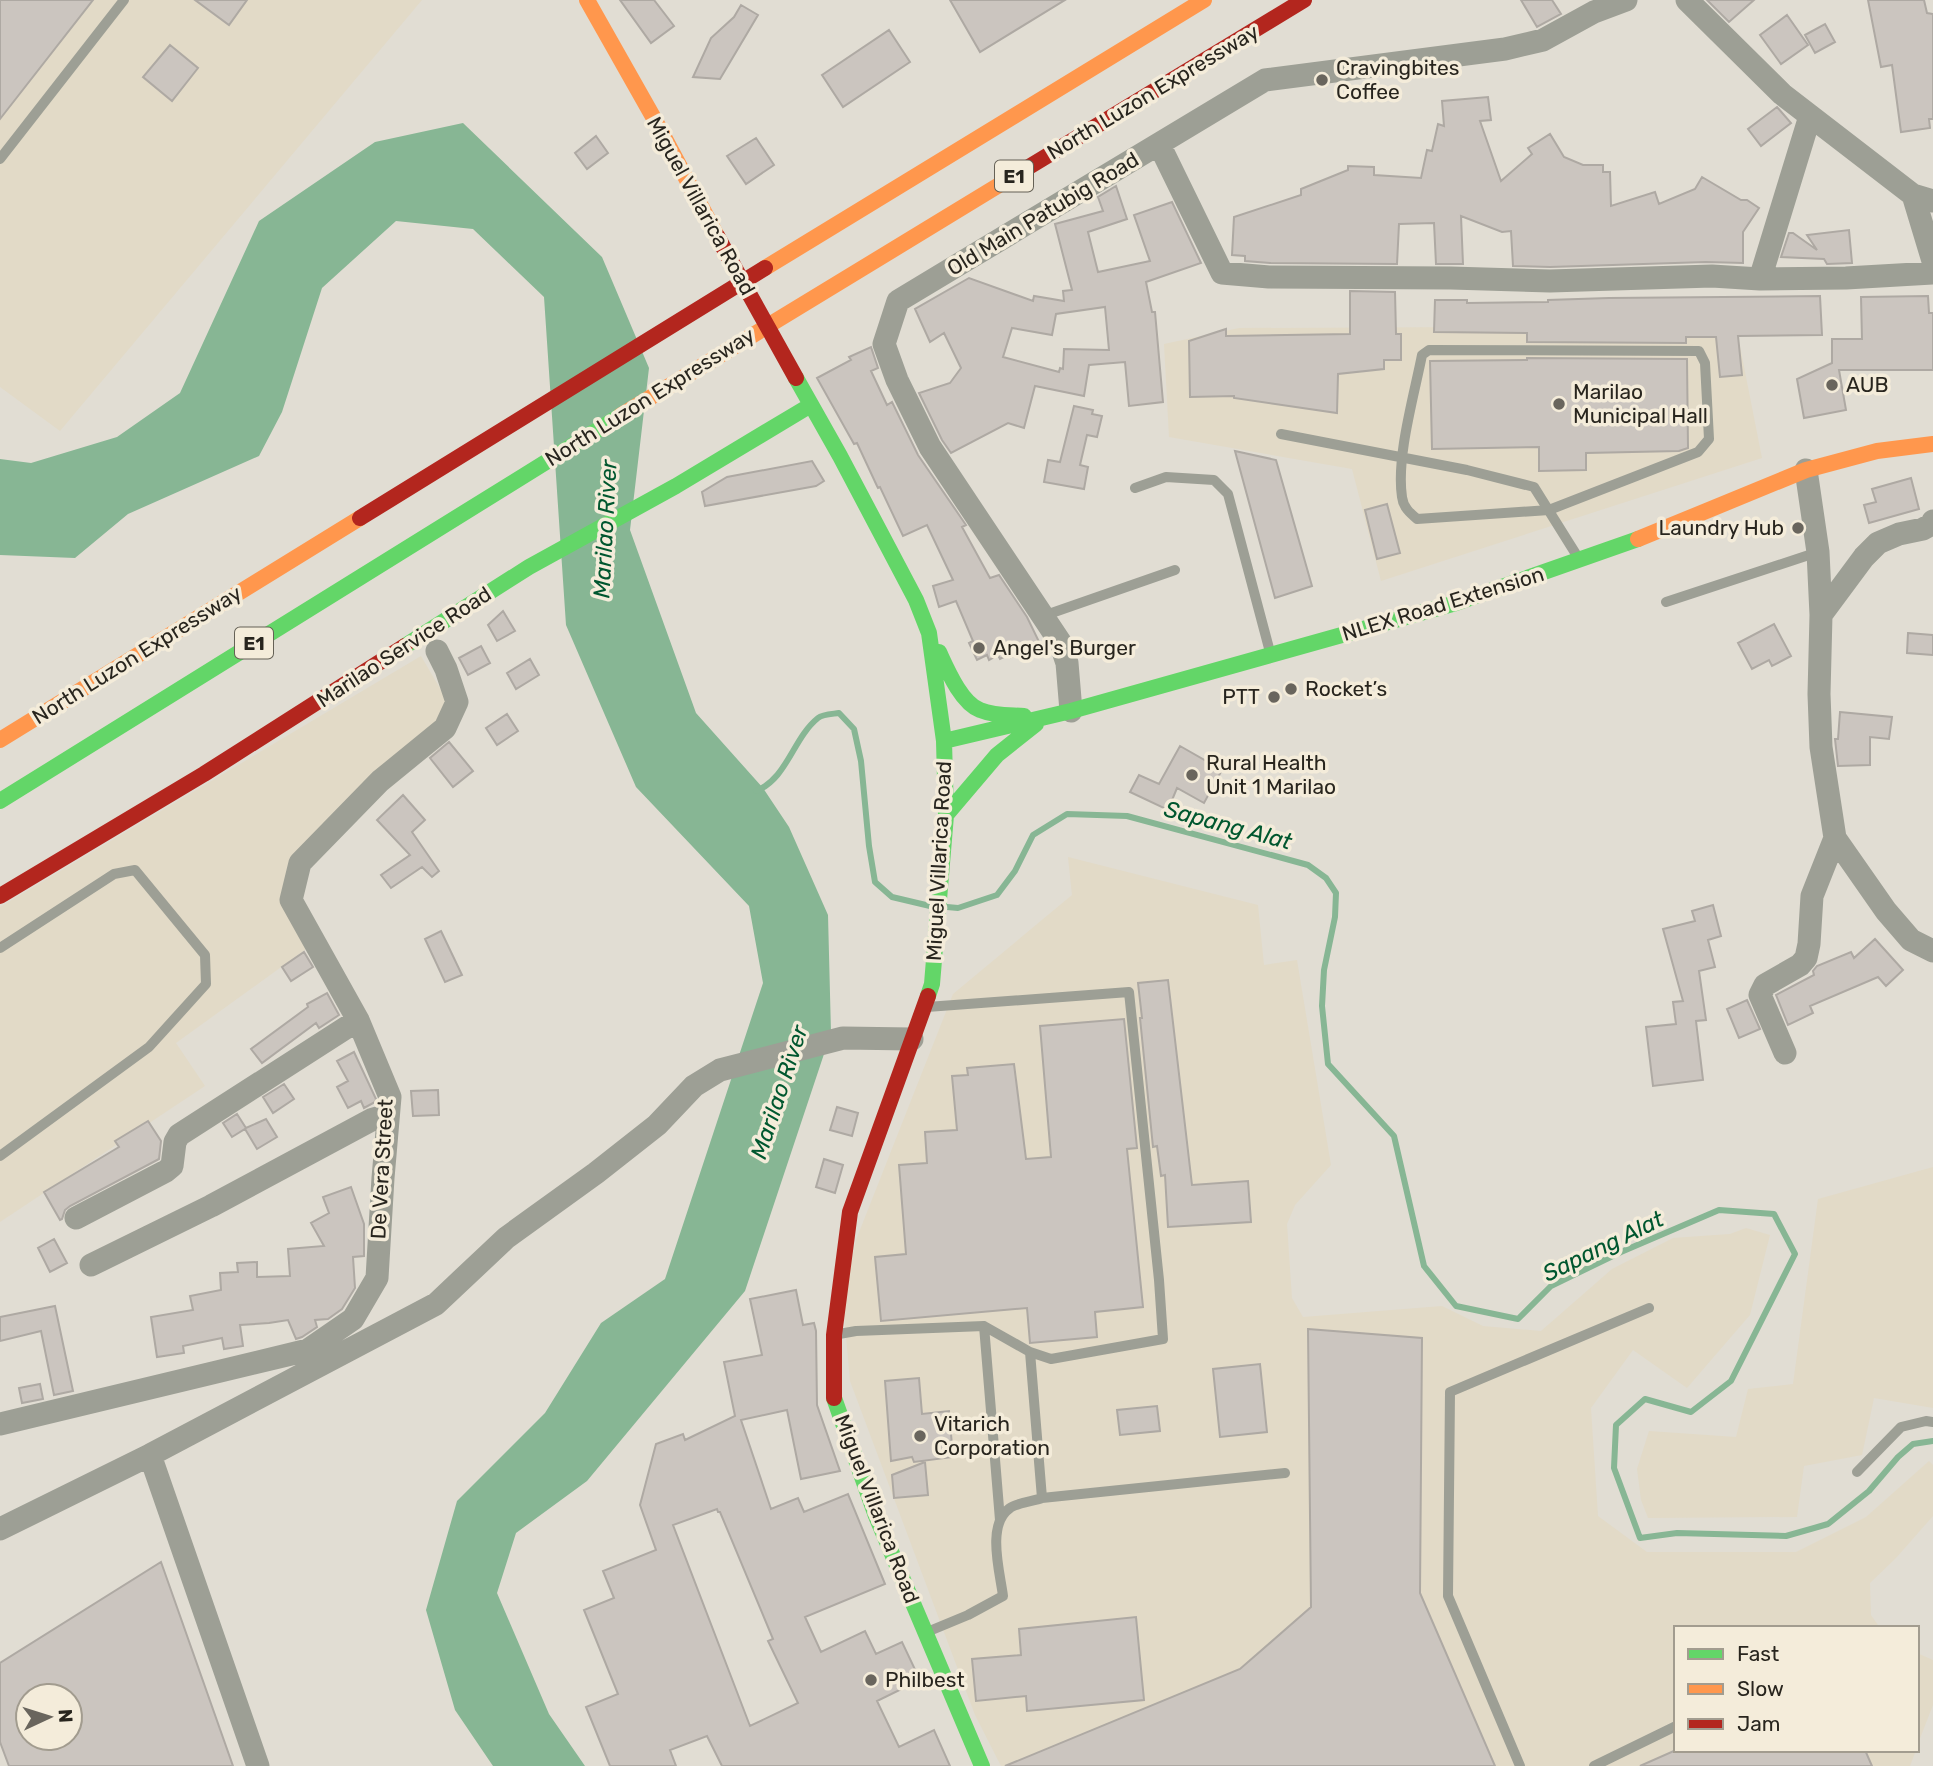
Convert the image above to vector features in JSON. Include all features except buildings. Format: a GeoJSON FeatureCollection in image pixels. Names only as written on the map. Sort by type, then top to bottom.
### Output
{"type":"FeatureCollection","features":[{"type":"Feature","properties":{"kind":"main road","name":"Miguel Villarica Road"},"geometry":{"type":"LineString","coordinates":[[587,0],[811,405],[916,600],[929,633],[944,741],[946,815],[932,984],[850,1212],[834,1335],[834,1399],[876,1516],[982,1766]]}},
{"type":"Feature","properties":{"kind":"main road"},"geometry":{"type":"LineString","coordinates":[[1135,40],[1189,0]]}},
{"type":"Feature","properties":{"kind":"main road","name":"North Luzon Expressway"},"geometry":{"type":"LineString","coordinates":[[0,740],[1204,0]]}},
{"type":"Feature","properties":{"kind":"main road","name":"North Luzon Expressway"},"geometry":{"type":"LineString","coordinates":[[0,801],[723,352],[1304,0]]}},
{"type":"Feature","properties":{"kind":"main road","name":"Marilao Service Road"},"geometry":{"type":"LineString","coordinates":[[0,896],[204,774],[529,567],[676,486],[811,405]]}},
{"type":"Feature","properties":{"kind":"main road","name":"NLEX Road Extension"},"geometry":{"type":"LineString","coordinates":[[944,741],[1060,714],[1456,603],[1580,561],[1806,470],[1877,451],[1933,444]]}},
{"type":"Feature","properties":{"kind":"main road"},"geometry":{"type":"LineString","coordinates":[[929,633],[953,680],[974,707],[1002,715],[1060,714]]}},
{"type":"Feature","properties":{"kind":"main road"},"geometry":{"type":"LineString","coordinates":[[946,815],[997,755],[1029,729],[1060,714]]}},
{"type":"Feature","properties":{"kind":"street","name":"Old Main Patubig Road"},"geometry":{"type":"LineString","coordinates":[[1060,714],[1067,663],[1060,642],[930,447],[897,380],[884,344],[898,301],[1265,80],[1505,49],[1543,40],[1594,12],[1626,0]]}},
{"type":"Feature","properties":{"kind":"street"},"geometry":{"type":"LineString","coordinates":[[1687,0],[1782,94],[1923,198],[1933,261]]}},
{"type":"Feature","properties":{"kind":"street"},"geometry":{"type":"LineString","coordinates":[[1760,279],[1810,116]]}},
{"type":"Feature","properties":{"kind":"street"},"geometry":{"type":"LineString","coordinates":[[1159,144],[1222,273],[1269,277],[1550,281],[1712,276],[1760,279],[1846,278],[1933,273]]}},
{"type":"Feature","properties":{"kind":"street"},"geometry":{"type":"LineString","coordinates":[[1806,470],[1818,552],[1821,747],[1835,838],[1886,911],[1911,940],[1933,951]]}},
{"type":"Feature","properties":{"kind":"street"},"geometry":{"type":"LineString","coordinates":[[1821,615],[1864,557],[1878,543],[1899,534],[1923,529],[1933,521]]}},
{"type":"Feature","properties":{"kind":"street","name":"De Vera Street"},"geometry":{"type":"LineString","coordinates":[[0,1424],[308,1349],[353,1319],[377,1278],[390,1097],[358,1020],[291,901],[300,863],[380,781],[445,729],[457,702],[437,651]]}},
{"type":"Feature","properties":{"kind":"street"},"geometry":{"type":"LineString","coordinates":[[1784,1053],[1760,996],[1765,985],[1800,965],[1806,958],[1812,896],[1835,838]]}},
{"type":"Feature","properties":{"kind":"street"},"geometry":{"type":"LineString","coordinates":[[76,1219],[166,1171],[172,1166],[175,1142],[179,1135],[358,1020]]}},
{"type":"Feature","properties":{"kind":"street"},"geometry":{"type":"LineString","coordinates":[[0,1529],[150,1455],[436,1304],[506,1238],[596,1173],[657,1125],[694,1086],[720,1070],[843,1038],[912,1039]]}},
{"type":"Feature","properties":{"kind":"street"},"geometry":{"type":"LineString","coordinates":[[90,1265],[211,1206],[373,1119],[388,1115]]}},
{"type":"Feature","properties":{"kind":"street"},"geometry":{"type":"LineString","coordinates":[[150,1455],[258,1766]]}},
{"type":"Feature","properties":{"kind":"lane"},"geometry":{"type":"LineString","coordinates":[[0,159],[124,0]]}},
{"type":"Feature","properties":{"kind":"lane"},"geometry":{"type":"LineString","coordinates":[[1699,351],[1706,363],[1709,439],[1698,452],[1549,510],[1417,519],[1407,510],[1402,499],[1401,457],[1424,352],[1699,351]]}},
{"type":"Feature","properties":{"kind":"lane"},"geometry":{"type":"LineString","coordinates":[[1281,435],[1467,470],[1534,487],[1580,561]]}},
{"type":"Feature","properties":{"kind":"lane"},"geometry":{"type":"LineString","coordinates":[[1135,488],[1166,477],[1214,480],[1228,494],[1270,655]]}},
{"type":"Feature","properties":{"kind":"lane"},"geometry":{"type":"LineString","coordinates":[[1666,602],[1818,552]]}},
{"type":"Feature","properties":{"kind":"lane"},"geometry":{"type":"LineString","coordinates":[[1043,616],[1175,570]]}},
{"type":"Feature","properties":{"kind":"lane"},"geometry":{"type":"LineString","coordinates":[[0,948],[114,874],[135,870],[205,955],[206,984],[149,1047],[0,1156]]}},
{"type":"Feature","properties":{"kind":"lane"},"geometry":{"type":"LineString","coordinates":[[834,1335],[856,1331],[984,1326],[1030,1352],[1051,1359],[1163,1339],[1129,992],[923,1008]]}},
{"type":"Feature","properties":{"kind":"lane"},"geometry":{"type":"LineString","coordinates":[[1520,1766],[1448,1596],[1450,1392],[1649,1308]]}},
{"type":"Feature","properties":{"kind":"lane"},"geometry":{"type":"LineString","coordinates":[[984,1326],[1000,1520]]}},
{"type":"Feature","properties":{"kind":"lane"},"geometry":{"type":"LineString","coordinates":[[1030,1352],[1042,1498]]}},
{"type":"Feature","properties":{"kind":"lane"},"geometry":{"type":"LineString","coordinates":[[1857,1472],[1901,1427],[1933,1422]]}},
{"type":"Feature","properties":{"kind":"lane"},"geometry":{"type":"LineString","coordinates":[[926,1632],[1003,1596],[995,1533],[1000,1520],[1010,1508],[1042,1498],[1285,1473]]}},
{"type":"Feature","properties":{"kind":"lane"},"geometry":{"type":"LineString","coordinates":[[1594,1766],[1674,1727]]}},
{"type":"Feature","properties":{"kind":"shaded area"},"geometry":{"type":"Polygon","coordinates":[[[0,0],[422,0],[60,431],[0,387],[0,0]]]}},
{"type":"Feature","properties":{"kind":"shaded area"},"geometry":{"type":"Polygon","coordinates":[[[1736,326],[1762,458],[1381,581],[1352,469],[1169,437],[1164,344],[1239,328],[1736,326]]]}},
{"type":"Feature","properties":{"kind":"shaded area"},"geometry":{"type":"Polygon","coordinates":[[[421,656],[455,714],[297,858],[289,894],[313,944],[176,1043],[205,1086],[0,1222],[0,907],[421,656]]]}},
{"type":"Feature","properties":{"kind":"shaded area"},"geometry":{"type":"Polygon","coordinates":[[[1068,857],[1258,905],[1264,965],[1297,960],[1331,1165],[1295,1205],[1287,1224],[1292,1298],[1303,1317],[1442,1306],[1483,1326],[1541,1331],[1612,1269],[1673,1238],[1730,1234],[1746,1228],[1770,1235],[1750,1315],[1687,1388],[1633,1350],[1591,1408],[1598,1516],[1647,1552],[1796,1552],[1866,1517],[1929,1461],[1933,1465],[1933,1516],[1870,1583],[1871,1615],[1879,1626],[1674,1626],[1674,1752],[1915,1752],[1910,1766],[1001,1766],[975,1715],[850,1381],[843,1302],[856,1240],[953,994],[1072,895],[1068,857]]]}},
{"type":"Feature","properties":{"kind":"shaded area"},"geometry":{"type":"Polygon","coordinates":[[[1933,1167],[1933,1408],[1874,1398],[1862,1455],[1804,1466],[1797,1517],[1648,1518],[1641,1500],[1637,1469],[1649,1431],[1736,1437],[1748,1389],[1793,1384],[1818,1199],[1933,1167]]]}},
{"type":"Feature","properties":{"kind":"shaded area"},"geometry":{"type":"Polygon","coordinates":[[[1919,1654],[1933,1660],[1933,1705],[1919,1741],[1919,1654]]]}},
{"type":"Feature","properties":{"kind":"water","name":"Marilao River"},"geometry":{"type":"Polygon","coordinates":[[[463,123],[602,257],[649,368],[630,530],[696,713],[763,788],[789,827],[828,915],[831,1033],[745,1291],[587,1481],[516,1533],[497,1593],[549,1714],[585,1766],[493,1766],[455,1710],[426,1610],[457,1501],[545,1413],[601,1323],[665,1279],[763,983],[749,906],[636,787],[566,625],[544,297],[473,229],[396,221],[322,288],[282,412],[259,456],[128,514],[75,558],[0,555],[0,459],[31,463],[117,437],[180,393],[259,221],[375,142],[463,123]]]}},
{"type":"Feature","properties":{"kind":"waterway","name":"Sapang Alat"},"geometry":{"type":"LineString","coordinates":[[756,791],[767,785],[783,768],[809,726],[818,718],[839,713],[854,729],[861,761],[875,882],[892,897],[930,906]]}},
{"type":"Feature","properties":{"kind":"waterway","name":"Sapang Alat"},"geometry":{"type":"LineString","coordinates":[[947,907],[958,908],[997,895],[1015,871],[1033,835],[1067,814],[1127,816],[1308,865],[1326,878],[1336,893],[1335,917],[1324,970],[1322,1006],[1328,1064],[1394,1136],[1424,1266],[1456,1306],[1518,1319],[1551,1286],[1621,1252],[1719,1210],[1774,1214],[1795,1254],[1731,1381],[1691,1412],[1645,1399],[1616,1425],[1614,1468],[1640,1538],[1677,1533],[1786,1536],[1828,1524],[1869,1491],[1913,1444],[1933,1441]]}},
{"type":"Feature","properties":{"kind":"traffic: fast"},"geometry":{"type":"LineString","coordinates":[[796,378],[916,600],[929,633],[944,741],[946,815],[932,984],[928,996]]}},
{"type":"Feature","properties":{"kind":"traffic: fast"},"geometry":{"type":"LineString","coordinates":[[405,646],[529,567],[676,486],[811,405]]}},
{"type":"Feature","properties":{"kind":"traffic: fast"},"geometry":{"type":"LineString","coordinates":[[0,801],[620,416]]}},
{"type":"Feature","properties":{"kind":"traffic: fast"},"geometry":{"type":"LineString","coordinates":[[944,741],[1071,711],[1456,603],[1638,539]]}},
{"type":"Feature","properties":{"kind":"traffic: fast"},"geometry":{"type":"LineString","coordinates":[[939,652],[955,685],[973,706],[991,713],[1024,716]]}},
{"type":"Feature","properties":{"kind":"traffic: fast"},"geometry":{"type":"LineString","coordinates":[[946,815],[997,755],[1036,724]]}},
{"type":"Feature","properties":{"kind":"traffic: fast"},"geometry":{"type":"LineString","coordinates":[[834,1398],[876,1516],[982,1766]]}},
{"type":"Feature","properties":{"kind":"traffic: slow"},"geometry":{"type":"LineString","coordinates":[[587,0],[717,236]]}},
{"type":"Feature","properties":{"kind":"traffic: slow"},"geometry":{"type":"LineString","coordinates":[[765,268],[1204,0]]}},
{"type":"Feature","properties":{"kind":"traffic: slow"},"geometry":{"type":"LineString","coordinates":[[620,416],[1009,179]]}},
{"type":"Feature","properties":{"kind":"traffic: slow"},"geometry":{"type":"LineString","coordinates":[[1638,539],[1806,470],[1877,451],[1933,444]]}},
{"type":"Feature","properties":{"kind":"traffic: slow"},"geometry":{"type":"LineString","coordinates":[[0,740],[360,518]]}},
{"type":"Feature","properties":{"kind":"traffic: jam"},"geometry":{"type":"LineString","coordinates":[[1009,179],[1304,0]]}},
{"type":"Feature","properties":{"kind":"traffic: jam"},"geometry":{"type":"LineString","coordinates":[[717,236],[796,378]]}},
{"type":"Feature","properties":{"kind":"traffic: jam"},"geometry":{"type":"LineString","coordinates":[[360,518],[765,268]]}},
{"type":"Feature","properties":{"kind":"traffic: jam"},"geometry":{"type":"LineString","coordinates":[[0,896],[204,774],[405,646]]}},
{"type":"Feature","properties":{"kind":"traffic: jam"},"geometry":{"type":"LineString","coordinates":[[834,1398],[834,1335],[850,1212],[928,996]]}},
{"type":"Feature","properties":{"kind":"place","name":"Cravingbites Coffee"},"geometry":{"type":"Point","coordinates":[1322,80]}},
{"type":"Feature","properties":{"kind":"place","name":"AUB"},"geometry":{"type":"Point","coordinates":[1832,385]}},
{"type":"Feature","properties":{"kind":"place","name":"Marilao Municipal Hall"},"geometry":{"type":"Point","coordinates":[1559,404]}},
{"type":"Feature","properties":{"kind":"place","name":"Laundry Hub"},"geometry":{"type":"Point","coordinates":[1798,528]}},
{"type":"Feature","properties":{"kind":"place","name":"Angel's Burger"},"geometry":{"type":"Point","coordinates":[979,648]}},
{"type":"Feature","properties":{"kind":"place","name":"Rocket’s"},"geometry":{"type":"Point","coordinates":[1291,689]}},
{"type":"Feature","properties":{"kind":"place","name":"PTT"},"geometry":{"type":"Point","coordinates":[1274,697]}},
{"type":"Feature","properties":{"kind":"place","name":"Rural Health Unit 1 Marilao"},"geometry":{"type":"Point","coordinates":[1192,775]}},
{"type":"Feature","properties":{"kind":"place","name":"Vitarich Corporation"},"geometry":{"type":"Point","coordinates":[920,1436]}},
{"type":"Feature","properties":{"kind":"place","name":"Philbest"},"geometry":{"type":"Point","coordinates":[871,1680]}}]}
